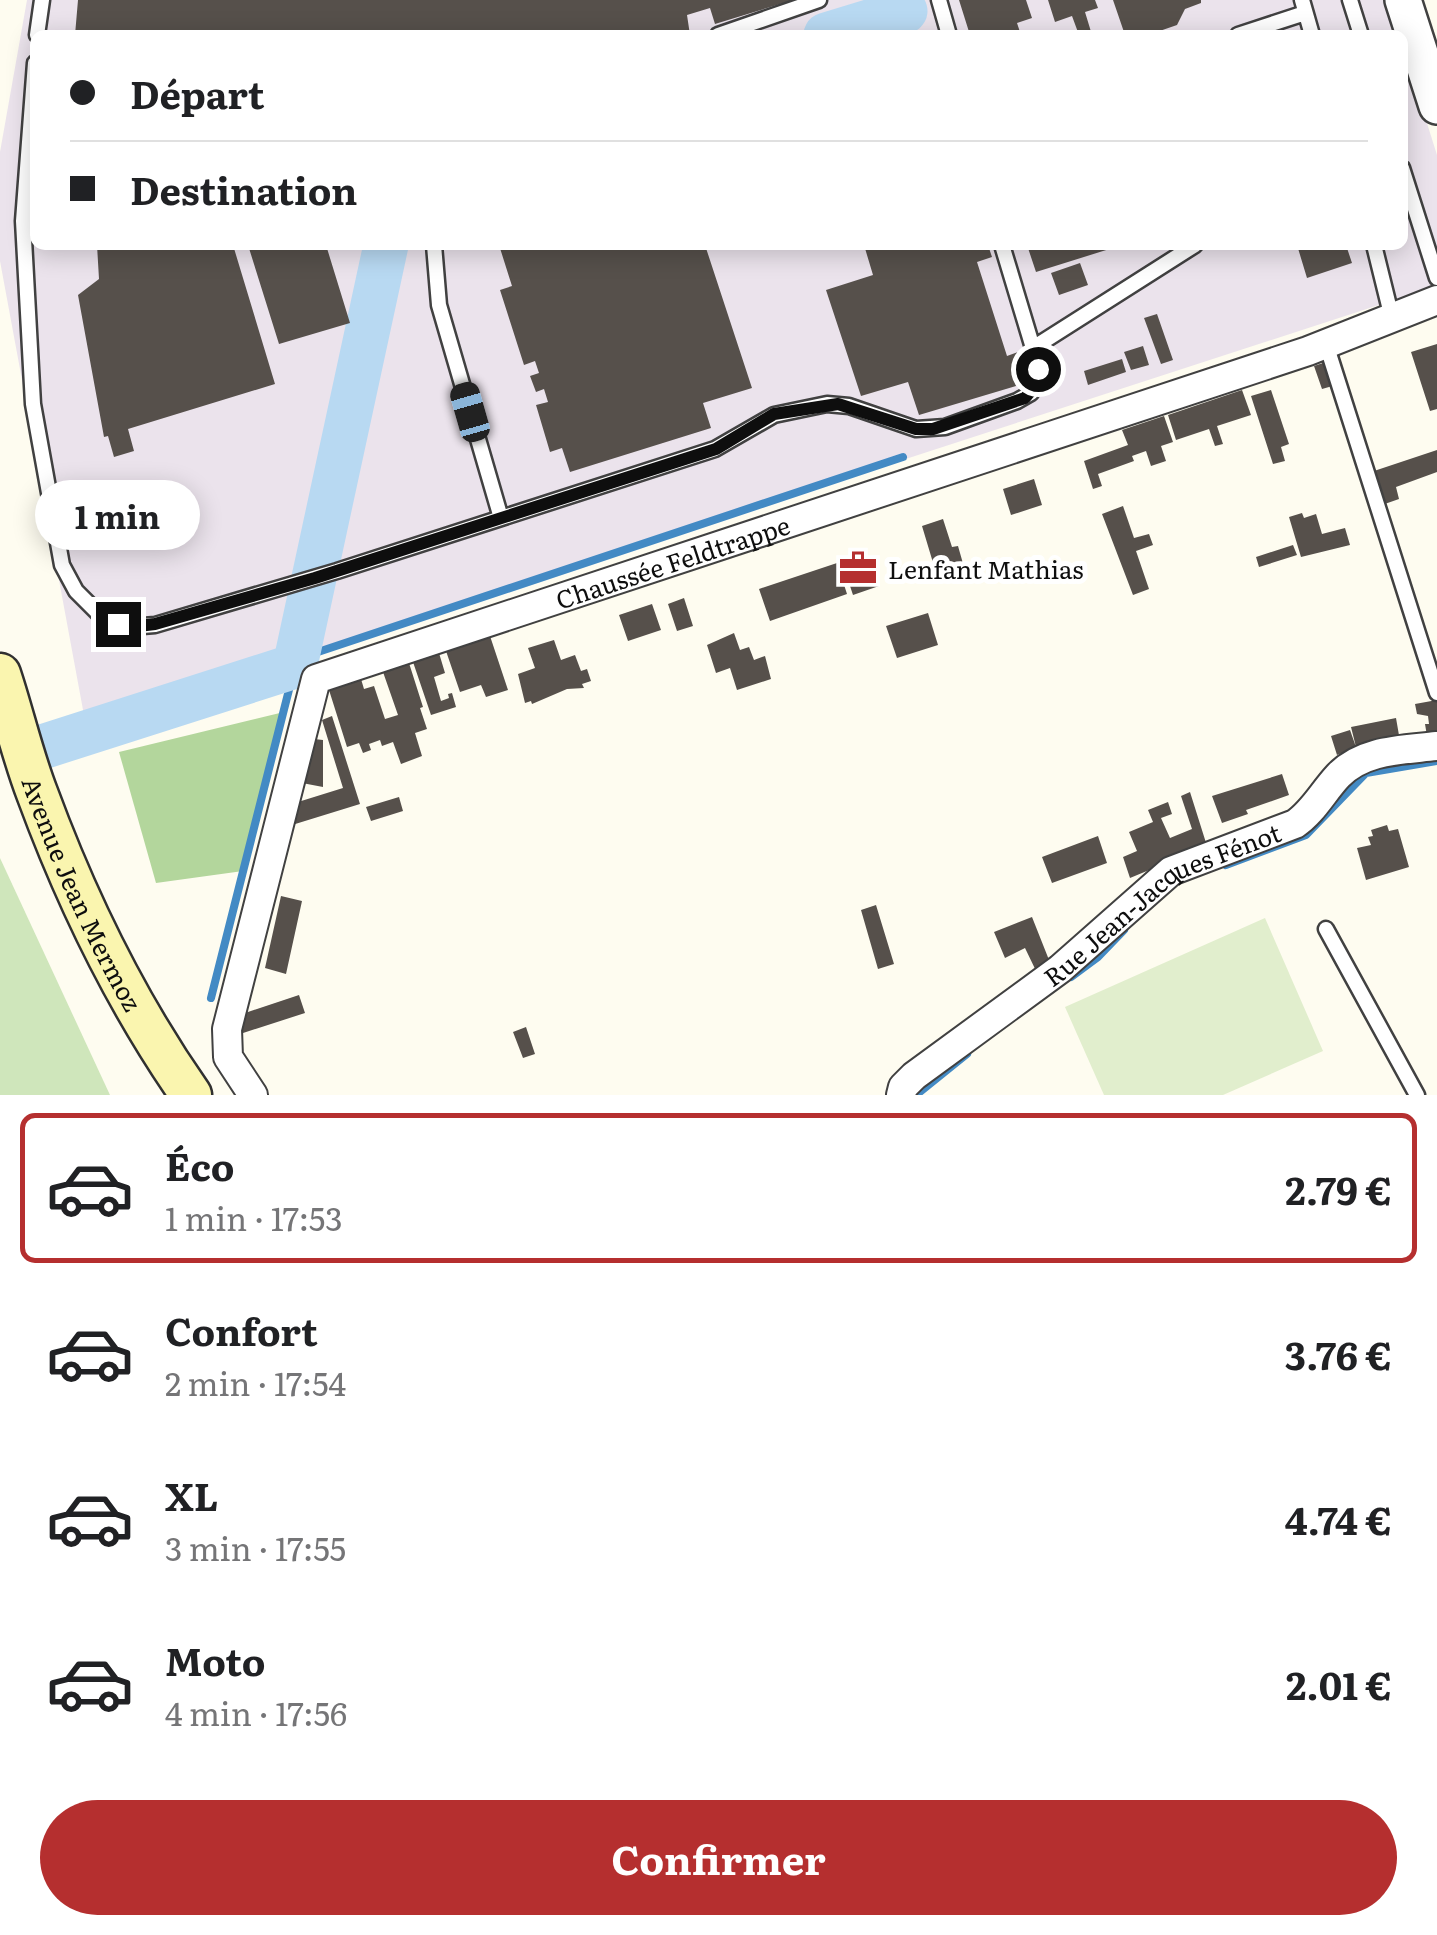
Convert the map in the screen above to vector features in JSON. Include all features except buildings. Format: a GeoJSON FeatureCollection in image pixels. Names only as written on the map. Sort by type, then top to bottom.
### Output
{"type":"FeatureCollection","features":[{"type":"Feature","properties":{"kind":"main road","name":"Avenue Jean Mermoz"},"geometry":{"type":"LineString","coordinates":[[0,675],[35,789],[82,903],[125,990],[191,1095]]}},
{"type":"Feature","properties":{"kind":"street"},"geometry":{"type":"LineString","coordinates":[[1402,0],[1437,106]]}},
{"type":"Feature","properties":{"kind":"street","name":"Chaussée Feldtrappe"},"geometry":{"type":"LineString","coordinates":[[253,1095],[228,1057],[227,1029],[316,679],[1326,344],[1437,300]]}},
{"type":"Feature","properties":{"kind":"street","name":"Rue Jean-Jacques Fénot"},"geometry":{"type":"LineString","coordinates":[[901,1095],[914,1076],[1060,969],[1171,871],[1295,824],[1355,762],[1378,754],[1437,746]]}},
{"type":"Feature","properties":{"kind":"lane"},"geometry":{"type":"LineString","coordinates":[[38,30],[42,0]]}},
{"type":"Feature","properties":{"kind":"lane"},"geometry":{"type":"LineString","coordinates":[[732,30],[819,0]]}},
{"type":"Feature","properties":{"kind":"lane"},"geometry":{"type":"LineString","coordinates":[[938,0],[947,30]]}},
{"type":"Feature","properties":{"kind":"lane"},"geometry":{"type":"LineString","coordinates":[[1350,0],[1359,30]]}},
{"type":"Feature","properties":{"kind":"lane"},"geometry":{"type":"LineString","coordinates":[[1250,30],[1304,7]]}},
{"type":"Feature","properties":{"kind":"lane"},"geometry":{"type":"LineString","coordinates":[[30,129],[23,221],[33,404],[58,551],[69,579],[94,612],[130,627],[155,624],[337,571],[716,449],[774,414],[813,406],[849,406],[916,429],[944,427],[1031,392],[1038,378],[1033,348],[1004,250]]}},
{"type":"Feature","properties":{"kind":"lane"},"geometry":{"type":"LineString","coordinates":[[1408,187],[1437,278]]}},
{"type":"Feature","properties":{"kind":"lane"},"geometry":{"type":"LineString","coordinates":[[434,250],[439,305],[501,518]]}},
{"type":"Feature","properties":{"kind":"lane"},"geometry":{"type":"LineString","coordinates":[[1033,348],[1187,250]]}},
{"type":"Feature","properties":{"kind":"lane"},"geometry":{"type":"LineString","coordinates":[[1375,250],[1392,318]]}},
{"type":"Feature","properties":{"kind":"lane"},"geometry":{"type":"LineString","coordinates":[[1326,344],[1437,693]]}},
{"type":"Feature","properties":{"kind":"lane"},"geometry":{"type":"LineString","coordinates":[[1326,929],[1417,1095]]}},
{"type":"Feature","properties":{"kind":"shaded area"},"geometry":{"type":"Polygon","coordinates":[[[27,0],[1388,0],[1397,30],[30,30],[30,250],[1408,250],[1408,63],[1437,155],[1437,286],[86,726],[0,261],[0,152],[27,0]]]}},
{"type":"Feature","properties":{"kind":"green space"},"geometry":{"type":"Polygon","coordinates":[[[284,712],[243,871],[156,883],[119,752],[284,712]]]}},
{"type":"Feature","properties":{"kind":"green space"},"geometry":{"type":"Polygon","coordinates":[[[0,858],[110,1095],[0,1095],[0,858]]]}},
{"type":"Feature","properties":{"kind":"green space"},"geometry":{"type":"Polygon","coordinates":[[[1265,918],[1323,1051],[1223,1095],[1104,1095],[1065,1007],[1265,918]]]}},
{"type":"Feature","properties":{"kind":"waterway"},"geometry":{"type":"LineString","coordinates":[[842,30],[905,11]]}},
{"type":"Feature","properties":{"kind":"waterway"},"geometry":{"type":"LineString","coordinates":[[36,749],[295,666],[385,250]]}},
{"type":"Feature","properties":{"kind":"waterway"},"geometry":{"type":"LineString","coordinates":[[211,998],[295,666],[318,652],[903,457]]}},
{"type":"Feature","properties":{"kind":"waterway"},"geometry":{"type":"LineString","coordinates":[[1226,865],[1306,835],[1366,773],[1437,761]]}},
{"type":"Feature","properties":{"kind":"waterway"},"geometry":{"type":"LineString","coordinates":[[1071,977],[1124,930]]}},
{"type":"Feature","properties":{"kind":"waterway"},"geometry":{"type":"LineString","coordinates":[[916,1095],[967,1054]]}},
{"type":"Feature","properties":{"kind":"place","name":"Lenfant Mathias"},"geometry":{"type":"Point","coordinates":[858,568]}},
{"type":"Feature","properties":{"kind":"route"},"geometry":{"type":"LineString","coordinates":[[118,624],[155,624],[370,560],[716,449],[774,414],[838,404],[916,429],[944,427],[1025,398],[1035,386],[1038,369]]}}]}
